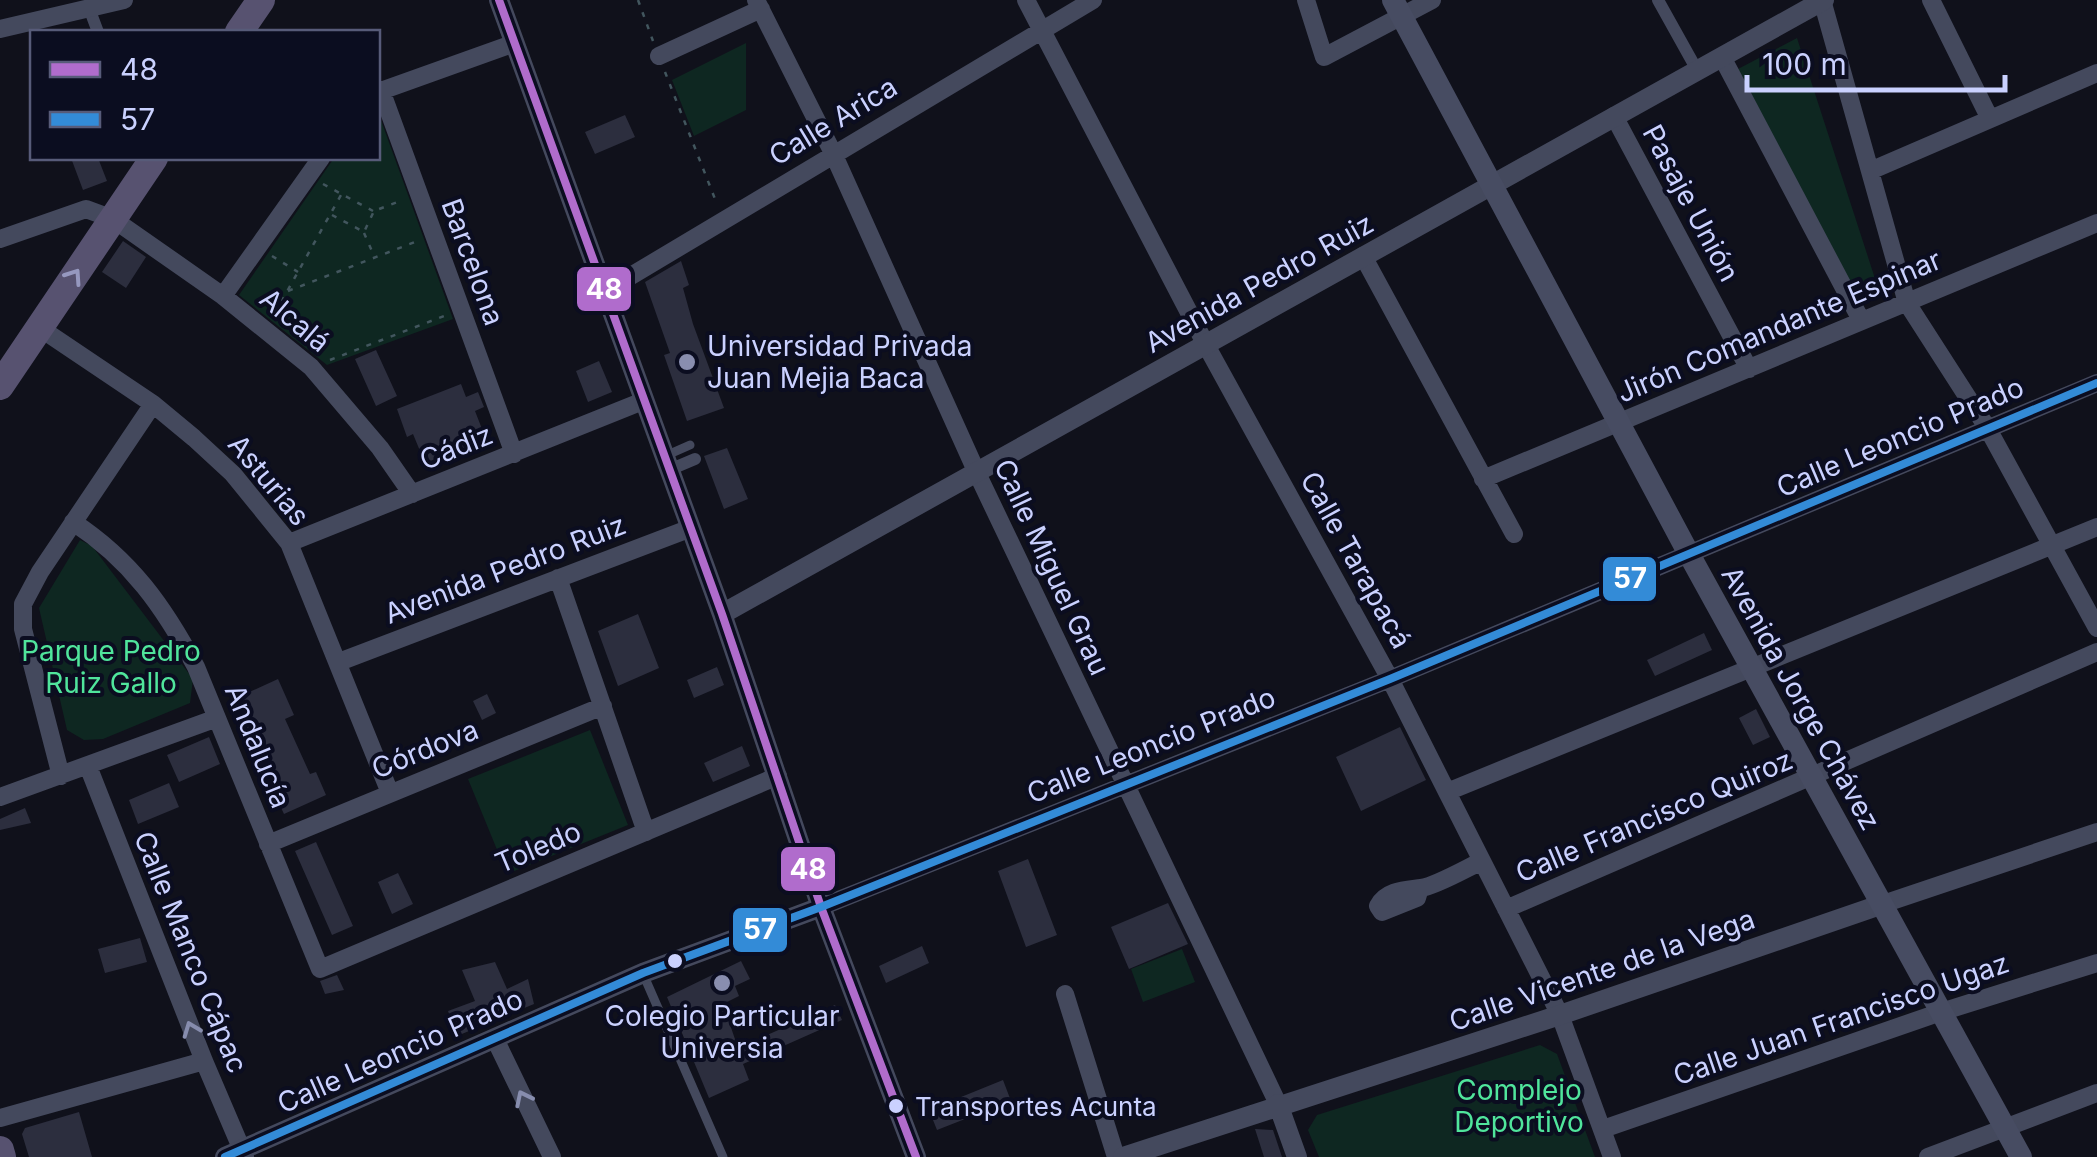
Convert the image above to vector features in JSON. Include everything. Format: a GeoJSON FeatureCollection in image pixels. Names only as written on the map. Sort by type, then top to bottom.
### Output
{"type":"FeatureCollection","features":[{"type":"Feature","properties":{"kind":"main road"},"geometry":{"type":"LineString","coordinates":[[240,30],[261,0]]}},
{"type":"Feature","properties":{"kind":"main road","name":"Avenida Jorge Chávez"},"geometry":{"type":"LineString","coordinates":[[1397,8],[1810,779],[2021,1157]]}},
{"type":"Feature","properties":{"kind":"main road"},"geometry":{"type":"LineString","coordinates":[[0,386],[149,160]]}},
{"type":"Feature","properties":{"kind":"street"},"geometry":{"type":"LineString","coordinates":[[0,30],[124,0]]}},
{"type":"Feature","properties":{"kind":"street"},"geometry":{"type":"LineString","coordinates":[[499,0],[722,614],[821,907],[916,1157]]}},
{"type":"Feature","properties":{"kind":"street","name":"Calle Tarapacá"},"geometry":{"type":"LineString","coordinates":[[1026,0],[1206,345],[1390,679],[1560,1015],[1612,1157]]}},
{"type":"Feature","properties":{"kind":"street","name":"Calle Arica"},"geometry":{"type":"LineString","coordinates":[[604,292],[1092,0]]}},
{"type":"Feature","properties":{"kind":"street"},"geometry":{"type":"LineString","coordinates":[[1306,0],[1324,57],[1397,8],[1432,0]]}},
{"type":"Feature","properties":{"kind":"street"},"geometry":{"type":"LineString","coordinates":[[1658,0],[1698,70]]}},
{"type":"Feature","properties":{"kind":"street"},"geometry":{"type":"LineString","coordinates":[[1823,0],[1907,302],[1988,429],[2097,628]]}},
{"type":"Feature","properties":{"kind":"street","name":"Avenida Pedro Ruiz"},"geometry":{"type":"LineString","coordinates":[[722,614],[1823,0]]}},
{"type":"Feature","properties":{"kind":"street"},"geometry":{"type":"LineString","coordinates":[[1932,0],[1990,119]]}},
{"type":"Feature","properties":{"kind":"street"},"geometry":{"type":"LineString","coordinates":[[659,56],[759,4]]}},
{"type":"Feature","properties":{"kind":"street","name":"Calle Miguel Grau"},"geometry":{"type":"LineString","coordinates":[[759,4],[833,153],[977,473],[1278,1104],[1298,1157]]}},
{"type":"Feature","properties":{"kind":"street"},"geometry":{"type":"LineString","coordinates":[[89,8],[97,30]]}},
{"type":"Feature","properties":{"kind":"street"},"geometry":{"type":"LineString","coordinates":[[380,91],[515,43]]}},
{"type":"Feature","properties":{"kind":"street"},"geometry":{"type":"LineString","coordinates":[[1722,56],[1861,320]]}},
{"type":"Feature","properties":{"kind":"street"},"geometry":{"type":"LineString","coordinates":[[1870,171],[2097,73]]}},
{"type":"Feature","properties":{"kind":"street","name":"Barcelona"},"geometry":{"type":"LineString","coordinates":[[380,94],[514,454]]}},
{"type":"Feature","properties":{"kind":"street","name":"Pasaje Unión"},"geometry":{"type":"LineString","coordinates":[[1614,116],[1749,369]]}},
{"type":"Feature","properties":{"kind":"street"},"geometry":{"type":"LineString","coordinates":[[223,296],[320,160]]}},
{"type":"Feature","properties":{"kind":"street"},"geometry":{"type":"LineString","coordinates":[[0,239],[86,208],[113,218]]}},
{"type":"Feature","properties":{"kind":"street","name":"Alcalá"},"geometry":{"type":"LineString","coordinates":[[113,218],[223,296],[312,367],[412,494]]}},
{"type":"Feature","properties":{"kind":"street","name":"Jirón Comandante Espinar"},"geometry":{"type":"LineString","coordinates":[[1483,478],[2097,223]]}},
{"type":"Feature","properties":{"kind":"street"},"geometry":{"type":"LineString","coordinates":[[1363,256],[1514,534]]}},
{"type":"Feature","properties":{"kind":"street","name":"Asturias"},"geometry":{"type":"LineString","coordinates":[[40,328],[153,404],[233,474],[289,543],[390,793]]}},
{"type":"Feature","properties":{"kind":"street","name":"Calle Leoncio Prado"},"geometry":{"type":"LineString","coordinates":[[238,1155],[642,973],[821,907],[1390,679],[2097,383]]}},
{"type":"Feature","properties":{"kind":"street","name":"Cádiz"},"geometry":{"type":"LineString","coordinates":[[289,543],[643,400]]}},
{"type":"Feature","properties":{"kind":"street"},"geometry":{"type":"LineString","coordinates":[[61,776],[23,629],[24,604],[31,586],[153,404]]}},
{"type":"Feature","properties":{"kind":"street"},"geometry":{"type":"LineString","coordinates":[[667,463],[692,452]]}},
{"type":"Feature","properties":{"kind":"street","name":"Andalucía"},"geometry":{"type":"LineString","coordinates":[[73,522],[106,544],[158,602],[196,667],[320,969]]}},
{"type":"Feature","properties":{"kind":"street"},"geometry":{"type":"LineString","coordinates":[[1447,792],[2097,527]]}},
{"type":"Feature","properties":{"kind":"street","name":"Avenida Pedro Ruiz"},"geometry":{"type":"LineString","coordinates":[[339,662],[691,528]]}},
{"type":"Feature","properties":{"kind":"street"},"geometry":{"type":"LineString","coordinates":[[558,578],[646,832]]}},
{"type":"Feature","properties":{"kind":"street","name":"Calle Francisco Quiroz"},"geometry":{"type":"LineString","coordinates":[[1506,909],[2097,652]]}},
{"type":"Feature","properties":{"kind":"street","name":"Córdova"},"geometry":{"type":"LineString","coordinates":[[268,844],[603,706]]}},
{"type":"Feature","properties":{"kind":"street"},"geometry":{"type":"LineString","coordinates":[[0,797],[217,718]]}},
{"type":"Feature","properties":{"kind":"street","name":"Calle Manco Cápac"},"geometry":{"type":"LineString","coordinates":[[88,766],[238,1155]]}},
{"type":"Feature","properties":{"kind":"street","name":"Toledo"},"geometry":{"type":"LineString","coordinates":[[320,969],[778,776]]}},
{"type":"Feature","properties":{"kind":"street","name":"Calle Vicente de la Vega"},"geometry":{"type":"LineString","coordinates":[[1120,1157],[1560,1015],[2097,832]]}},
{"type":"Feature","properties":{"kind":"street"},"geometry":{"type":"LineString","coordinates":[[1420,888],[1482,862]]}},
{"type":"Feature","properties":{"kind":"street","name":"Calle Juan Francisco Ugaz"},"geometry":{"type":"LineString","coordinates":[[1603,1129],[1941,1012],[2097,963]]}},
{"type":"Feature","properties":{"kind":"street"},"geometry":{"type":"LineString","coordinates":[[1065,994],[1120,1157]]}},
{"type":"Feature","properties":{"kind":"street"},"geometry":{"type":"LineString","coordinates":[[494,1039],[552,1157]]}},
{"type":"Feature","properties":{"kind":"street"},"geometry":{"type":"LineString","coordinates":[[0,1118],[204,1061]]}},
{"type":"Feature","properties":{"kind":"street"},"geometry":{"type":"LineString","coordinates":[[1928,1157],[2097,1093]]}},
{"type":"Feature","properties":{"kind":"lane"},"geometry":{"type":"LineString","coordinates":[[642,973],[723,1157]]}},
{"type":"Feature","properties":{"kind":"path"},"geometry":{"type":"LineString","coordinates":[[638,0],[723,219]]}},
{"type":"Feature","properties":{"kind":"path"},"geometry":{"type":"LineString","coordinates":[[320,182],[374,211]]}},
{"type":"Feature","properties":{"kind":"path"},"geometry":{"type":"LineString","coordinates":[[272,318],[341,195]]}},
{"type":"Feature","properties":{"kind":"path"},"geometry":{"type":"LineString","coordinates":[[364,232],[374,211],[406,199]]}},
{"type":"Feature","properties":{"kind":"path"},"geometry":{"type":"LineString","coordinates":[[330,215],[364,232],[375,258]]}},
{"type":"Feature","properties":{"kind":"path"},"geometry":{"type":"LineString","coordinates":[[288,290],[421,240]]}},
{"type":"Feature","properties":{"kind":"path"},"geometry":{"type":"LineString","coordinates":[[270,255],[298,272]]}},
{"type":"Feature","properties":{"kind":"path"},"geometry":{"type":"LineString","coordinates":[[327,361],[448,314]]}},
{"type":"Feature","properties":{"kind":"green space"},"geometry":{"type":"Polygon","coordinates":[[[1797,38],[1880,294],[1861,303],[1738,69],[1797,38]]]}},
{"type":"Feature","properties":{"kind":"green space"},"geometry":{"type":"Polygon","coordinates":[[[746,43],[746,110],[694,136],[672,80],[746,43]]]}},
{"type":"Feature","properties":{"kind":"green space"},"geometry":{"type":"Polygon","coordinates":[[[380,118],[453,319],[327,365],[239,295],[333,160],[380,160],[380,118]]]}},
{"type":"Feature","properties":{"kind":"green space","name":"Parque Pedro Ruiz Gallo"},"geometry":{"type":"Polygon","coordinates":[[[80,540],[92,546],[193,679],[190,703],[103,739],[84,740],[67,730],[39,608],[80,540]]]}},
{"type":"Feature","properties":{"kind":"green space"},"geometry":{"type":"Polygon","coordinates":[[[590,730],[628,825],[507,874],[468,779],[590,730]]]}},
{"type":"Feature","properties":{"kind":"green space"},"geometry":{"type":"Polygon","coordinates":[[[1182,949],[1195,982],[1143,1002],[1131,969],[1182,949]]]}},
{"type":"Feature","properties":{"kind":"green space","name":"Complejo Deportivo"},"geometry":{"type":"Polygon","coordinates":[[[1540,1045],[1557,1054],[1595,1157],[1319,1157],[1308,1130],[1317,1115],[1540,1045]]]}},
{"type":"Feature","properties":{"kind":"building"},"geometry":{"type":"Polygon","coordinates":[[[625,115],[635,137],[595,154],[585,132],[625,115]]]}},
{"type":"Feature","properties":{"kind":"building"},"geometry":{"type":"Polygon","coordinates":[[[72,160],[99,160],[107,181],[83,190],[72,160]]]}},
{"type":"Feature","properties":{"kind":"building"},"geometry":{"type":"Polygon","coordinates":[[[123,241],[146,257],[126,288],[102,272],[123,241]]]}},
{"type":"Feature","properties":{"kind":"building"},"geometry":{"type":"Polygon","coordinates":[[[681,261],[689,285],[683,288],[693,324],[724,408],[687,421],[664,355],[670,353],[645,282],[681,261]]]}},
{"type":"Feature","properties":{"kind":"building"},"geometry":{"type":"Polygon","coordinates":[[[376,350],[397,396],[376,406],[355,359],[376,350]]]}},
{"type":"Feature","properties":{"kind":"building"},"geometry":{"type":"Polygon","coordinates":[[[599,361],[612,392],[588,402],[576,371],[599,361]]]}},
{"type":"Feature","properties":{"kind":"building"},"geometry":{"type":"Polygon","coordinates":[[[461,384],[466,397],[478,392],[484,407],[475,411],[482,429],[470,433],[474,444],[425,463],[413,434],[407,437],[397,409],[461,384]]]}},
{"type":"Feature","properties":{"kind":"building","name":"Universidad Privada Juan Mejia Baca"},"geometry":{"type":"Polygon","coordinates":[[[727,448],[748,499],[724,509],[704,456],[727,448]]]}},
{"type":"Feature","properties":{"kind":"building"},"geometry":{"type":"Polygon","coordinates":[[[638,614],[659,668],[618,686],[598,631],[638,614]]]}},
{"type":"Feature","properties":{"kind":"building"},"geometry":{"type":"Polygon","coordinates":[[[1704,633],[1712,650],[1655,676],[1647,660],[1704,633]]]}},
{"type":"Feature","properties":{"kind":"building"},"geometry":{"type":"Polygon","coordinates":[[[717,667],[724,685],[694,698],[687,680],[717,667]]]}},
{"type":"Feature","properties":{"kind":"building"},"geometry":{"type":"Polygon","coordinates":[[[278,679],[294,715],[285,719],[310,774],[316,772],[326,795],[284,814],[234,699],[278,679]]]}},
{"type":"Feature","properties":{"kind":"building"},"geometry":{"type":"Polygon","coordinates":[[[487,694],[496,713],[482,720],[473,701],[487,694]]]}},
{"type":"Feature","properties":{"kind":"building"},"geometry":{"type":"Polygon","coordinates":[[[1756,709],[1770,737],[1753,745],[1739,718],[1756,709]]]}},
{"type":"Feature","properties":{"kind":"building"},"geometry":{"type":"Polygon","coordinates":[[[1400,727],[1426,780],[1361,811],[1336,757],[1400,727]]]}},
{"type":"Feature","properties":{"kind":"building"},"geometry":{"type":"Polygon","coordinates":[[[209,737],[220,764],[179,782],[167,755],[209,737]]]}},
{"type":"Feature","properties":{"kind":"building"},"geometry":{"type":"Polygon","coordinates":[[[742,746],[750,766],[713,782],[704,763],[742,746]]]}},
{"type":"Feature","properties":{"kind":"building"},"geometry":{"type":"Polygon","coordinates":[[[169,783],[179,807],[138,824],[129,800],[169,783]]]}},
{"type":"Feature","properties":{"kind":"building"},"geometry":{"type":"Polygon","coordinates":[[[25,808],[31,823],[0,830],[0,819],[25,808]]]}},
{"type":"Feature","properties":{"kind":"building"},"geometry":{"type":"Polygon","coordinates":[[[316,842],[353,926],[332,935],[295,851],[316,842]]]}},
{"type":"Feature","properties":{"kind":"building"},"geometry":{"type":"Polygon","coordinates":[[[1028,859],[1057,935],[1026,947],[998,871],[1028,859]]]}},
{"type":"Feature","properties":{"kind":"building"},"geometry":{"type":"Polygon","coordinates":[[[398,873],[413,904],[392,914],[378,882],[398,873]]]}},
{"type":"Feature","properties":{"kind":"building"},"geometry":{"type":"Polygon","coordinates":[[[1168,903],[1188,944],[1129,969],[1111,927],[1168,903]]]}},
{"type":"Feature","properties":{"kind":"building"},"geometry":{"type":"Polygon","coordinates":[[[140,938],[147,962],[105,973],[98,949],[140,938]]]}},
{"type":"Feature","properties":{"kind":"building"},"geometry":{"type":"Polygon","coordinates":[[[922,946],[929,963],[886,983],[879,966],[922,946]]]}},
{"type":"Feature","properties":{"kind":"building"},"geometry":{"type":"Polygon","coordinates":[[[741,961],[750,979],[735,986],[739,996],[723,1004],[738,1048],[835,1005],[842,1020],[743,1064],[749,1080],[709,1098],[667,997],[741,961]]]}},
{"type":"Feature","properties":{"kind":"building"},"geometry":{"type":"Polygon","coordinates":[[[495,962],[507,989],[528,979],[534,1004],[457,1036],[448,1011],[475,1001],[462,970],[495,962]]]}},
{"type":"Feature","properties":{"kind":"building"},"geometry":{"type":"Polygon","coordinates":[[[337,975],[344,990],[325,994],[320,981],[337,975]]]}},
{"type":"Feature","properties":{"kind":"building","name":"Transportes Acunta"},"geometry":{"type":"Polygon","coordinates":[[[1003,1080],[1011,1101],[937,1130],[929,1110],[1003,1080]]]}},
{"type":"Feature","properties":{"kind":"building"},"geometry":{"type":"Polygon","coordinates":[[[79,1112],[92,1157],[29,1157],[22,1134],[25,1128],[79,1112]]]}},
{"type":"Feature","properties":{"kind":"building"},"geometry":{"type":"Polygon","coordinates":[[[1255,1129],[1273,1130],[1282,1157],[1264,1157],[1255,1129]]]}},
{"type":"Feature","properties":{"kind":"transit line","name":"48"},"geometry":{"type":"LineString","coordinates":[[499,0],[722,614],[821,907],[916,1157]]}},
{"type":"Feature","properties":{"kind":"transit line","name":"57"},"geometry":{"type":"LineString","coordinates":[[225,1157],[643,973],[821,907],[1390,679],[2097,383]]}},
{"type":"Feature","properties":{"kind":"place","name":"Universidad Privada Juan Mejia Baca"},"geometry":{"type":"Point","coordinates":[687,362]}},
{"type":"Feature","properties":{"kind":"place","name":"Colegio Particular Universia"},"geometry":{"type":"Point","coordinates":[722,983]}},
{"type":"Feature","properties":{"kind":"place","name":"Transportes Acunta"},"geometry":{"type":"Point","coordinates":[896,1106]}}]}
